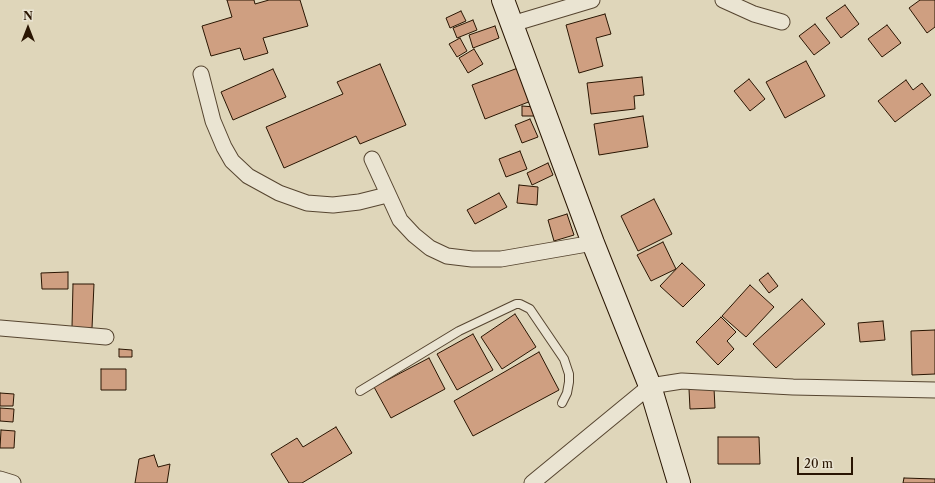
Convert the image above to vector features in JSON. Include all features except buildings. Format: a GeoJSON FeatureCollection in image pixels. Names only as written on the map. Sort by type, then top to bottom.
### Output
{"type":"FeatureCollection","features":[{"type":"Feature","properties":{"kind":"street"},"geometry":{"type":"LineString","coordinates":[[503,0],[594,243],[650,386],[679,483]]}},
{"type":"Feature","properties":{"kind":"street"},"geometry":{"type":"LineString","coordinates":[[722,0],[754,14],[782,22]]}},
{"type":"Feature","properties":{"kind":"street"},"geometry":{"type":"LineString","coordinates":[[512,24],[587,1]]}},
{"type":"Feature","properties":{"kind":"street"},"geometry":{"type":"LineString","coordinates":[[200,74],[213,121],[224,147],[232,161],[248,176],[279,193],[307,203],[333,205],[359,202],[388,195]]}},
{"type":"Feature","properties":{"kind":"street"},"geometry":{"type":"LineString","coordinates":[[372,159],[400,220],[414,235],[430,248],[447,256],[472,259],[501,259],[594,243]]}},
{"type":"Feature","properties":{"kind":"street"},"geometry":{"type":"LineString","coordinates":[[0,328],[106,337]]}},
{"type":"Feature","properties":{"kind":"street"},"geometry":{"type":"LineString","coordinates":[[532,483],[650,386],[682,381],[800,387],[935,390]]}},
{"type":"Feature","properties":{"kind":"street"},"geometry":{"type":"LineString","coordinates":[[0,479],[13,483]]}},
{"type":"Feature","properties":{"kind":"lane"},"geometry":{"type":"LineString","coordinates":[[360,391],[459,331],[516,304],[520,304],[530,308],[564,359],[569,374],[569,382],[567,393],[562,403]]}}]}
